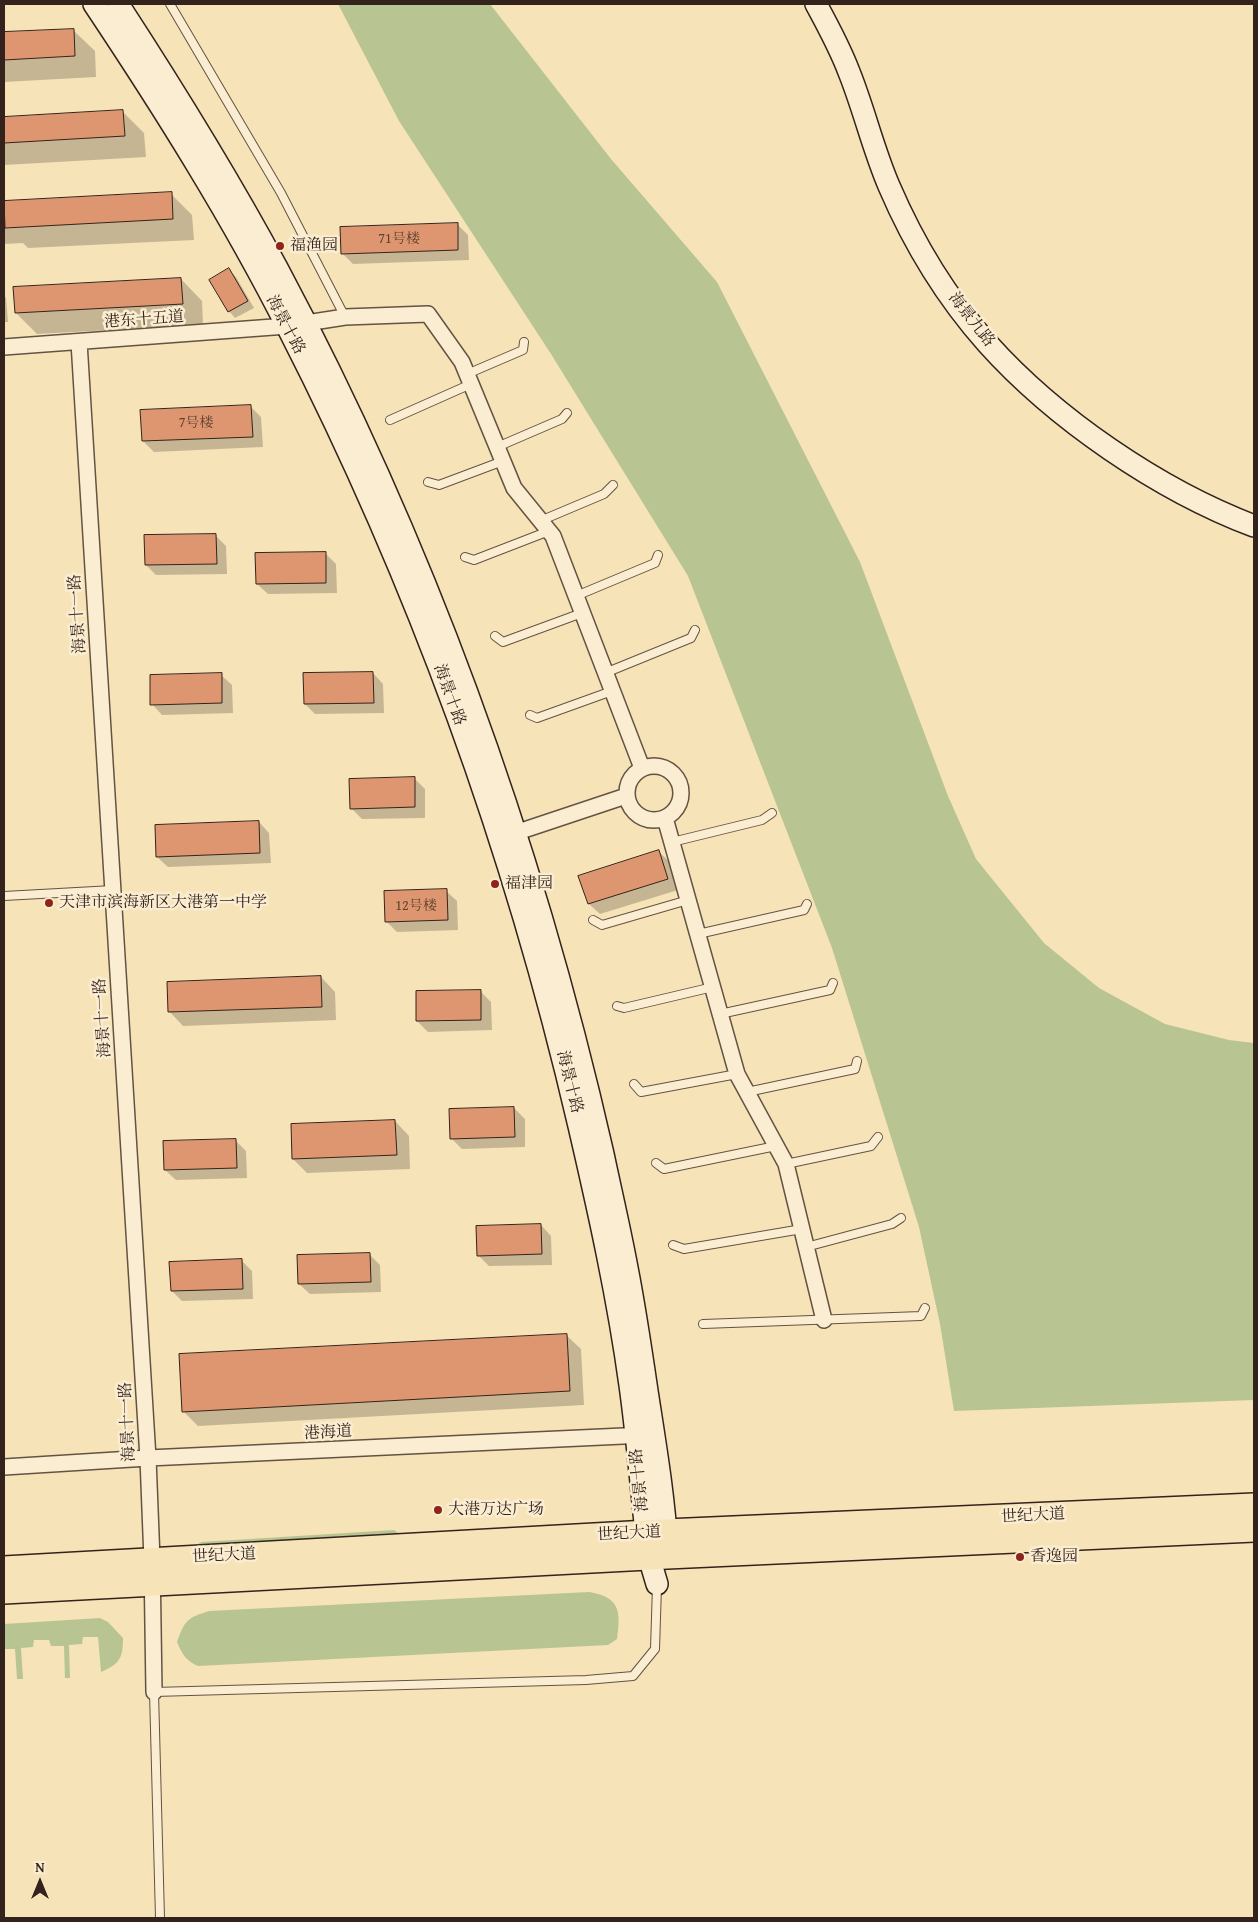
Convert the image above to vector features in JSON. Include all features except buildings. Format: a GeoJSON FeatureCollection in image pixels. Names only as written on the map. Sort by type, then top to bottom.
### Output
{"type":"FeatureCollection","features":[{"type":"Feature","properties":{"kind":"main road","name":"世纪大道"},"geometry":{"type":"LineString","coordinates":[[4,1569],[152,1571],[657,1544],[1254,1506]]}},
{"type":"Feature","properties":{"kind":"main road","name":"世纪大道"},"geometry":{"type":"LineString","coordinates":[[657,1544],[1254,1529]]}},
{"type":"Feature","properties":{"kind":"main road","name":"世纪大道"},"geometry":{"type":"LineString","coordinates":[[4,1591],[152,1571]]}},
{"type":"Feature","properties":{"kind":"street","name":"海景十路"},"geometry":{"type":"LineString","coordinates":[[94,4],[296,324]]}},
{"type":"Feature","properties":{"kind":"street","name":"海景十路"},"geometry":{"type":"LineString","coordinates":[[118,4],[217,161],[296,324],[350,458],[402,574],[508,835],[588,1164],[645,1435],[657,1544],[657,1584]]}},
{"type":"Feature","properties":{"kind":"street","name":"海景九路"},"geometry":{"type":"LineString","coordinates":[[816,4],[850,72],[880,164],[906,224],[942,284],[987,343],[1047,400],[1116,452],[1207,505],[1254,526]]}},
{"type":"Feature","properties":{"kind":"street","name":"海景九路"},"geometry":{"type":"LineString","coordinates":[[825,4],[856,67],[887,157],[912,214],[937,261],[977,318],[1032,377],[1098,431],[1200,493],[1254,518]]}},
{"type":"Feature","properties":{"kind":"street","name":"港东十五道"},"geometry":{"type":"LineString","coordinates":[[4,346],[78,342],[296,324],[345,317],[428,314],[462,362],[469,379]]}},
{"type":"Feature","properties":{"kind":"street","name":"海景十一路"},"geometry":{"type":"LineString","coordinates":[[78,342],[148,1458],[154,1692]]}},
{"type":"Feature","properties":{"kind":"street"},"geometry":{"type":"LineString","coordinates":[[469,379],[514,488],[553,536],[642,768]]}},
{"type":"Feature","properties":{"kind":"street"},"geometry":{"type":"LineString","coordinates":[[659,766],[674,774],[678,782],[681,798],[678,806],[665,818],[648,820],[640,817],[634,812],[626,796],[630,780],[642,768],[659,766]]}},
{"type":"Feature","properties":{"kind":"street"},"geometry":{"type":"LineString","coordinates":[[508,835],[626,796]]}},
{"type":"Feature","properties":{"kind":"street"},"geometry":{"type":"LineString","coordinates":[[665,818],[737,1074],[786,1164],[824,1320]]}},
{"type":"Feature","properties":{"kind":"street","name":"港海道"},"geometry":{"type":"LineString","coordinates":[[4,1467],[148,1458],[645,1435]]}},
{"type":"Feature","properties":{"kind":"lane"},"geometry":{"type":"LineString","coordinates":[[170,4],[281,193],[345,317]]}},
{"type":"Feature","properties":{"kind":"lane"},"geometry":{"type":"LineString","coordinates":[[390,420],[523,350],[524,342]]}},
{"type":"Feature","properties":{"kind":"lane"},"geometry":{"type":"LineString","coordinates":[[428,482],[439,485],[500,454],[562,419],[567,413]]}},
{"type":"Feature","properties":{"kind":"lane"},"geometry":{"type":"LineString","coordinates":[[465,557],[474,560],[544,526],[604,494],[613,485]]}},
{"type":"Feature","properties":{"kind":"lane"},"geometry":{"type":"LineString","coordinates":[[576,596],[655,563],[658,555]]}},
{"type":"Feature","properties":{"kind":"lane"},"geometry":{"type":"LineString","coordinates":[[495,636],[503,642],[582,613]]}},
{"type":"Feature","properties":{"kind":"lane"},"geometry":{"type":"LineString","coordinates":[[605,673],[691,638],[695,630]]}},
{"type":"Feature","properties":{"kind":"lane"},"geometry":{"type":"LineString","coordinates":[[530,715],[537,718],[612,691]]}},
{"type":"Feature","properties":{"kind":"lane"},"geometry":{"type":"LineString","coordinates":[[672,842],[762,820],[772,812]]}},
{"type":"Feature","properties":{"kind":"lane"},"geometry":{"type":"LineString","coordinates":[[4,896],[113,890]]}},
{"type":"Feature","properties":{"kind":"lane"},"geometry":{"type":"LineString","coordinates":[[593,920],[602,925],[688,900]]}},
{"type":"Feature","properties":{"kind":"lane"},"geometry":{"type":"LineString","coordinates":[[698,934],[804,910],[807,904]]}},
{"type":"Feature","properties":{"kind":"lane"},"geometry":{"type":"LineString","coordinates":[[720,1014],[830,990],[834,982]]}},
{"type":"Feature","properties":{"kind":"lane"},"geometry":{"type":"LineString","coordinates":[[617,1006],[624,1008],[712,987]]}},
{"type":"Feature","properties":{"kind":"lane"},"geometry":{"type":"LineString","coordinates":[[747,1092],[854,1069],[857,1061]]}},
{"type":"Feature","properties":{"kind":"lane"},"geometry":{"type":"LineString","coordinates":[[634,1084],[641,1092],[737,1074]]}},
{"type":"Feature","properties":{"kind":"lane"},"geometry":{"type":"LineString","coordinates":[[786,1164],[872,1146],[878,1138]]}},
{"type":"Feature","properties":{"kind":"lane"},"geometry":{"type":"LineString","coordinates":[[656,1163],[664,1169],[776,1146]]}},
{"type":"Feature","properties":{"kind":"lane"},"geometry":{"type":"LineString","coordinates":[[806,1247],[892,1224],[901,1218]]}},
{"type":"Feature","properties":{"kind":"lane"},"geometry":{"type":"LineString","coordinates":[[673,1245],[684,1249],[802,1229]]}},
{"type":"Feature","properties":{"kind":"lane"},"geometry":{"type":"LineString","coordinates":[[703,1324],[921,1316],[925,1308]]}},
{"type":"Feature","properties":{"kind":"lane"},"geometry":{"type":"LineString","coordinates":[[160,1918],[154,1692],[586,1680],[632,1676],[655,1649],[657,1584]]}},
{"type":"Feature","properties":{"kind":"green space"},"geometry":{"type":"Polygon","coordinates":[[[338,4],[490,4],[611,159],[717,282],[860,562],[948,796],[976,859],[1044,943],[1099,988],[1165,1024],[1229,1040],[1254,1043],[1254,1400],[954,1411],[940,1324],[919,1227],[832,948],[688,576],[551,354],[399,121],[338,4]]]}},
{"type":"Feature","properties":{"kind":"green space"},"geometry":{"type":"Polygon","coordinates":[[[394,1530],[400,1534],[398,1536],[199,1547],[198,1544],[201,1542],[394,1530]]]}},
{"type":"Feature","properties":{"kind":"green space"},"geometry":{"type":"Polygon","coordinates":[[[589,1592],[607,1598],[616,1607],[619,1621],[617,1639],[608,1645],[198,1666],[185,1657],[177,1642],[182,1629],[191,1618],[209,1611],[589,1592]]]}},
{"type":"Feature","properties":{"kind":"green space"},"geometry":{"type":"Polygon","coordinates":[[[100,1618],[108,1622],[123,1638],[121,1655],[119,1660],[112,1666],[101,1672],[98,1637],[83,1637],[82,1644],[69,1645],[70,1678],[65,1678],[64,1646],[51,1646],[49,1640],[34,1640],[33,1647],[21,1648],[23,1679],[17,1679],[15,1649],[4,1649],[4,1624],[100,1618]]]}},
{"type":"Feature","properties":{"kind":"place","name":"福渔园"},"geometry":{"type":"Point","coordinates":[280,246]}},
{"type":"Feature","properties":{"kind":"place","name":"福津园"},"geometry":{"type":"Point","coordinates":[495,884]}},
{"type":"Feature","properties":{"kind":"place","name":"天津市滨海新区大港第一中学"},"geometry":{"type":"Point","coordinates":[49,903]}},
{"type":"Feature","properties":{"kind":"place","name":"大港万达广场"},"geometry":{"type":"Point","coordinates":[438,1510]}},
{"type":"Feature","properties":{"kind":"place","name":"香逸园"},"geometry":{"type":"Point","coordinates":[1020,1557]}}]}
